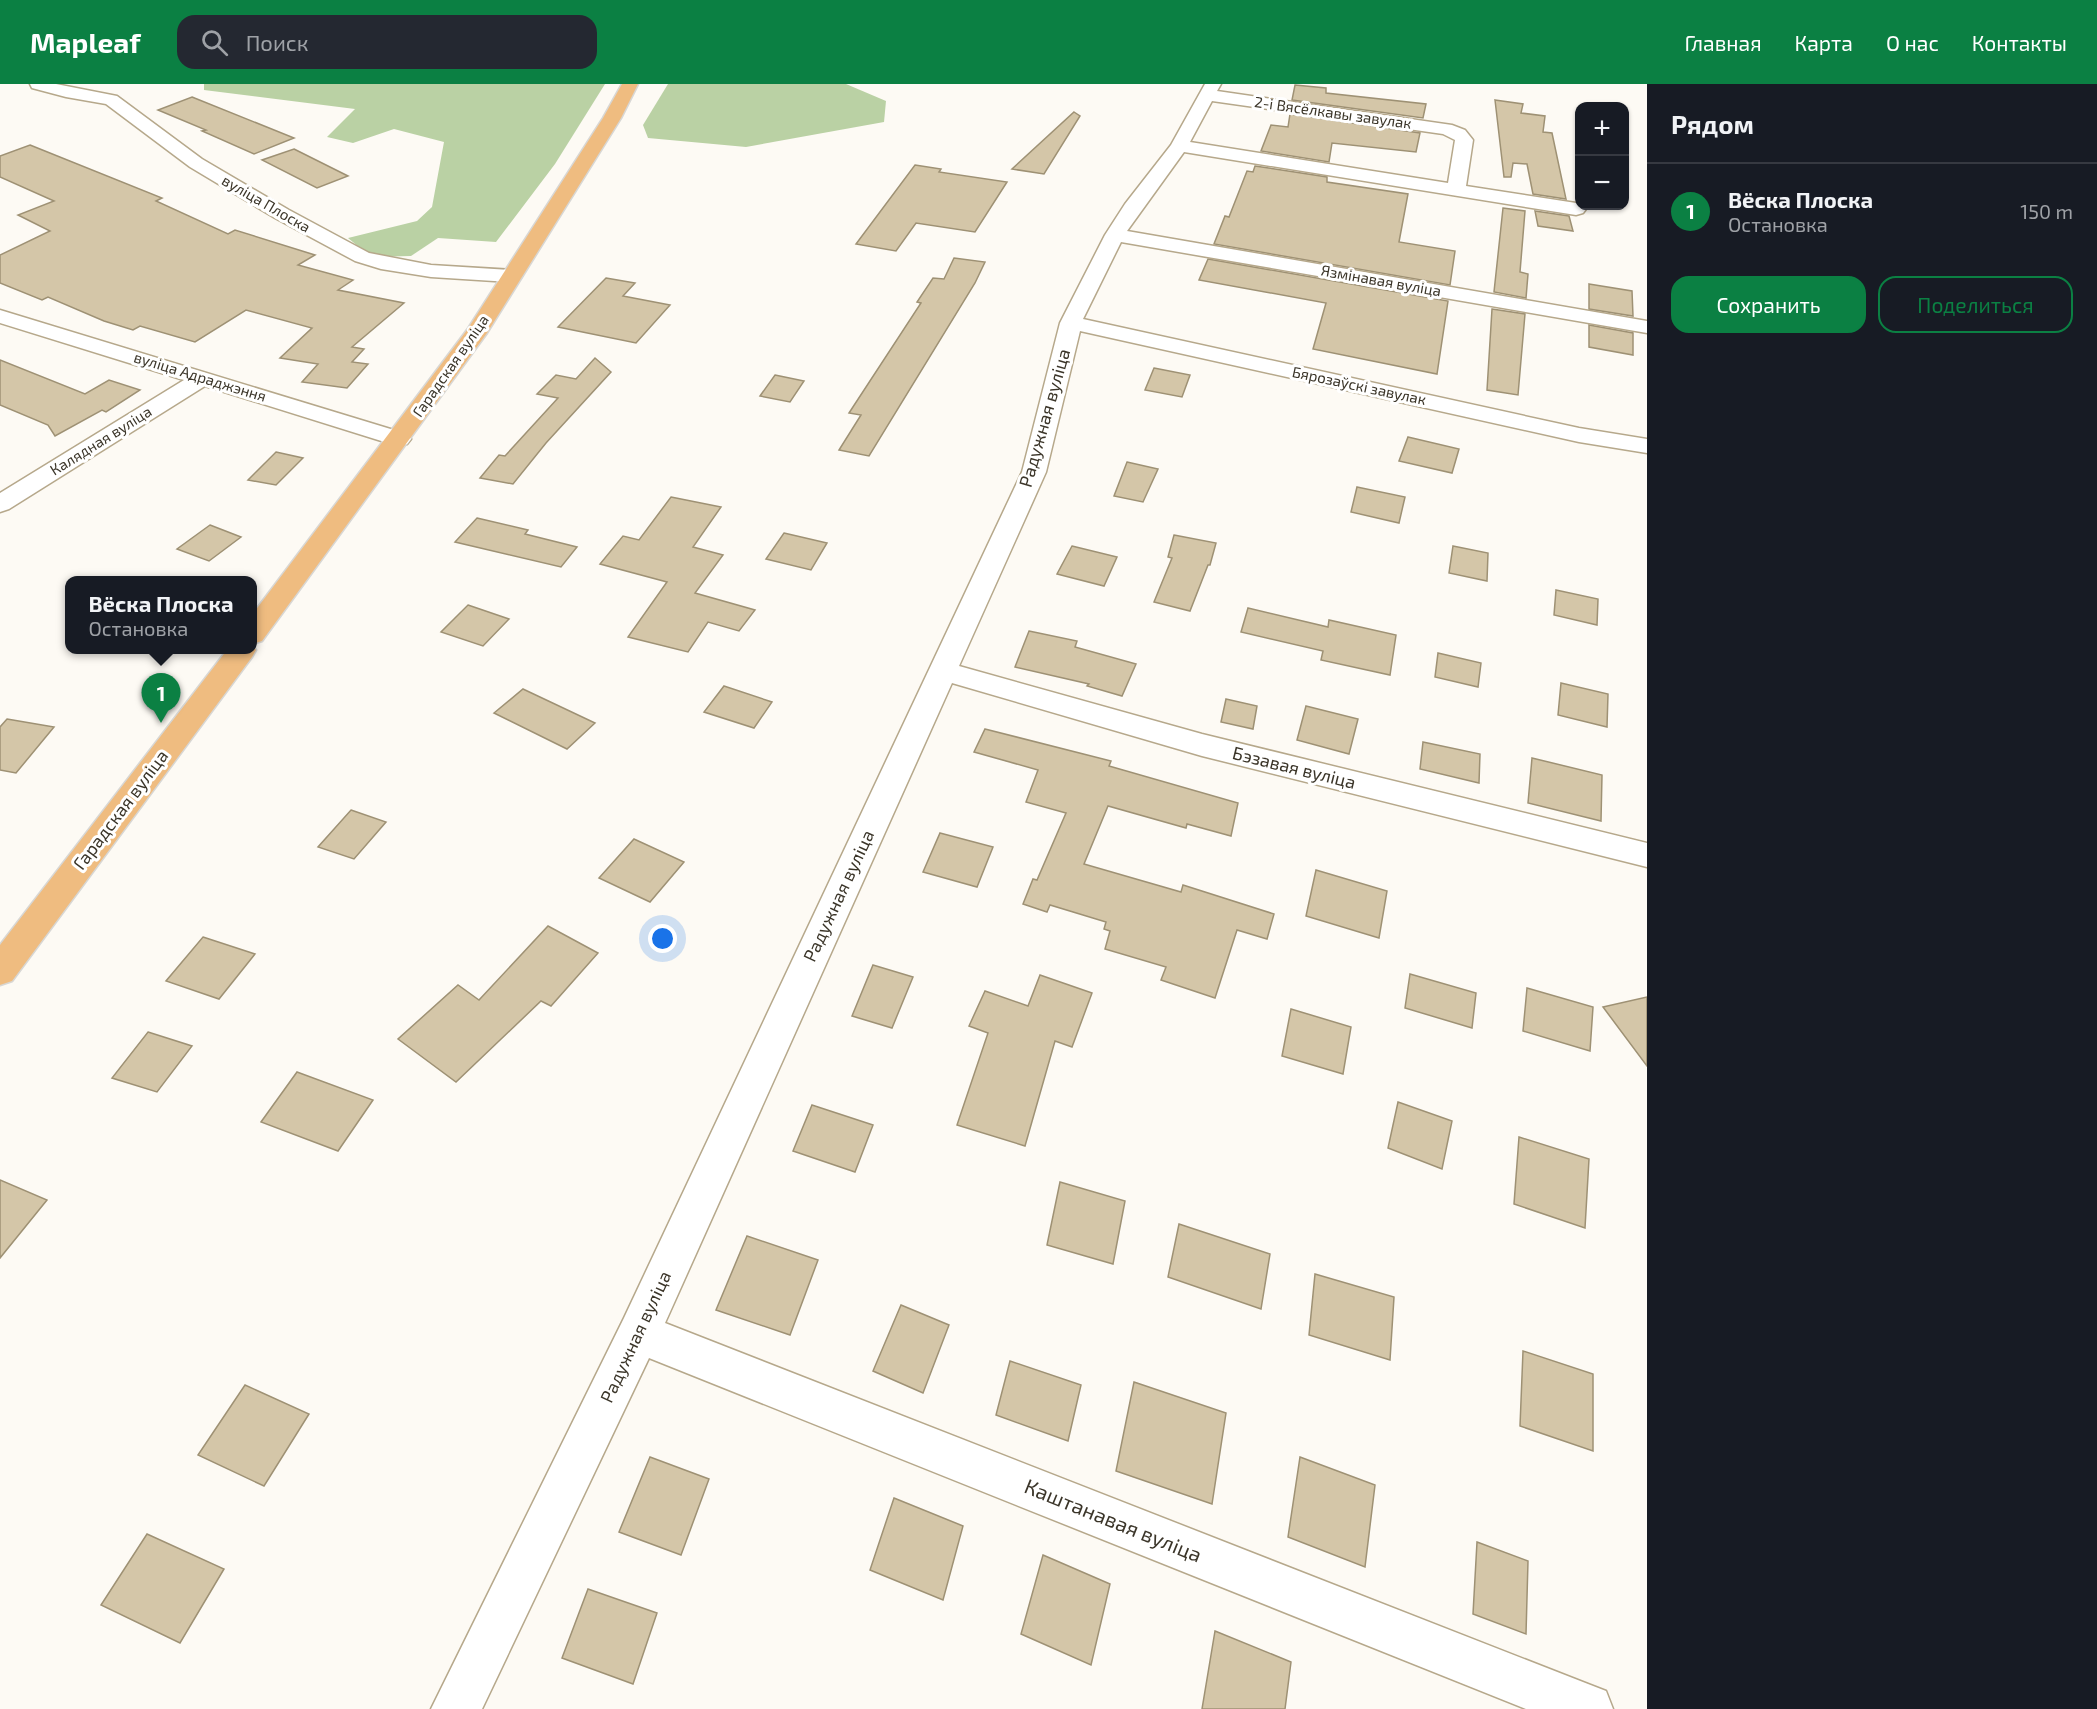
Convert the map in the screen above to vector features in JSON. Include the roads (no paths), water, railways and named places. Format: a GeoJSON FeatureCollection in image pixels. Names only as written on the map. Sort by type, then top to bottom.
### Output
{"type":"FeatureCollection","features":[{"type":"Feature","properties":{"kind":"main road","name":"Гарадская вуліца"},"geometry":{"type":"LineString","coordinates":[[257,628],[476,333],[607,126],[630,84]]}},
{"type":"Feature","properties":{"kind":"main road","name":"Гарадская вуліца"},"geometry":{"type":"LineString","coordinates":[[0,971],[239,654]]}},
{"type":"Feature","properties":{"kind":"street","name":"вуліца Плоска"},"geometry":{"type":"LineString","coordinates":[[38,84],[66,92],[112,92],[196,163],[346,250],[381,263],[403,267],[512,276]]}},
{"type":"Feature","properties":{"kind":"street","name":"2-і Вясёлкавы завулак"},"geometry":{"type":"LineString","coordinates":[[1210,90],[1446,129],[1459,134],[1464,141],[1456,188]]}},
{"type":"Feature","properties":{"kind":"street","name":"Радужная вуліца"},"geometry":{"type":"LineString","coordinates":[[456,1709],[639,1333],[1034,472],[1071,323],[1115,235],[1132,208],[1179,146],[1210,90]]}},
{"type":"Feature","properties":{"kind":"street"},"geometry":{"type":"LineString","coordinates":[[1179,146],[1456,188],[1575,209]]}},
{"type":"Feature","properties":{"kind":"street","name":"Язмінавая вуліца"},"geometry":{"type":"LineString","coordinates":[[1115,235],[1647,327]]}},
{"type":"Feature","properties":{"kind":"street","name":"вуліца Адраджэння"},"geometry":{"type":"LineString","coordinates":[[0,316],[399,439]]}},
{"type":"Feature","properties":{"kind":"street","name":"Бярозаўскі завулак"},"geometry":{"type":"LineString","coordinates":[[1071,323],[1579,435],[1647,446]]}},
{"type":"Feature","properties":{"kind":"street","name":"Калядная вуліца"},"geometry":{"type":"LineString","coordinates":[[0,504],[203,378]]}},
{"type":"Feature","properties":{"kind":"street","name":"Бэзавая вуліца"},"geometry":{"type":"LineString","coordinates":[[943,671],[1202,745],[1647,855]]}},
{"type":"Feature","properties":{"kind":"street","name":"Каштанавая вуліца"},"geometry":{"type":"LineString","coordinates":[[639,1333],[1588,1709]]}},
{"type":"Feature","properties":{"kind":"place","name":"Вёска Плоска"},"geometry":{"type":"Point","coordinates":[161,723]}}]}
